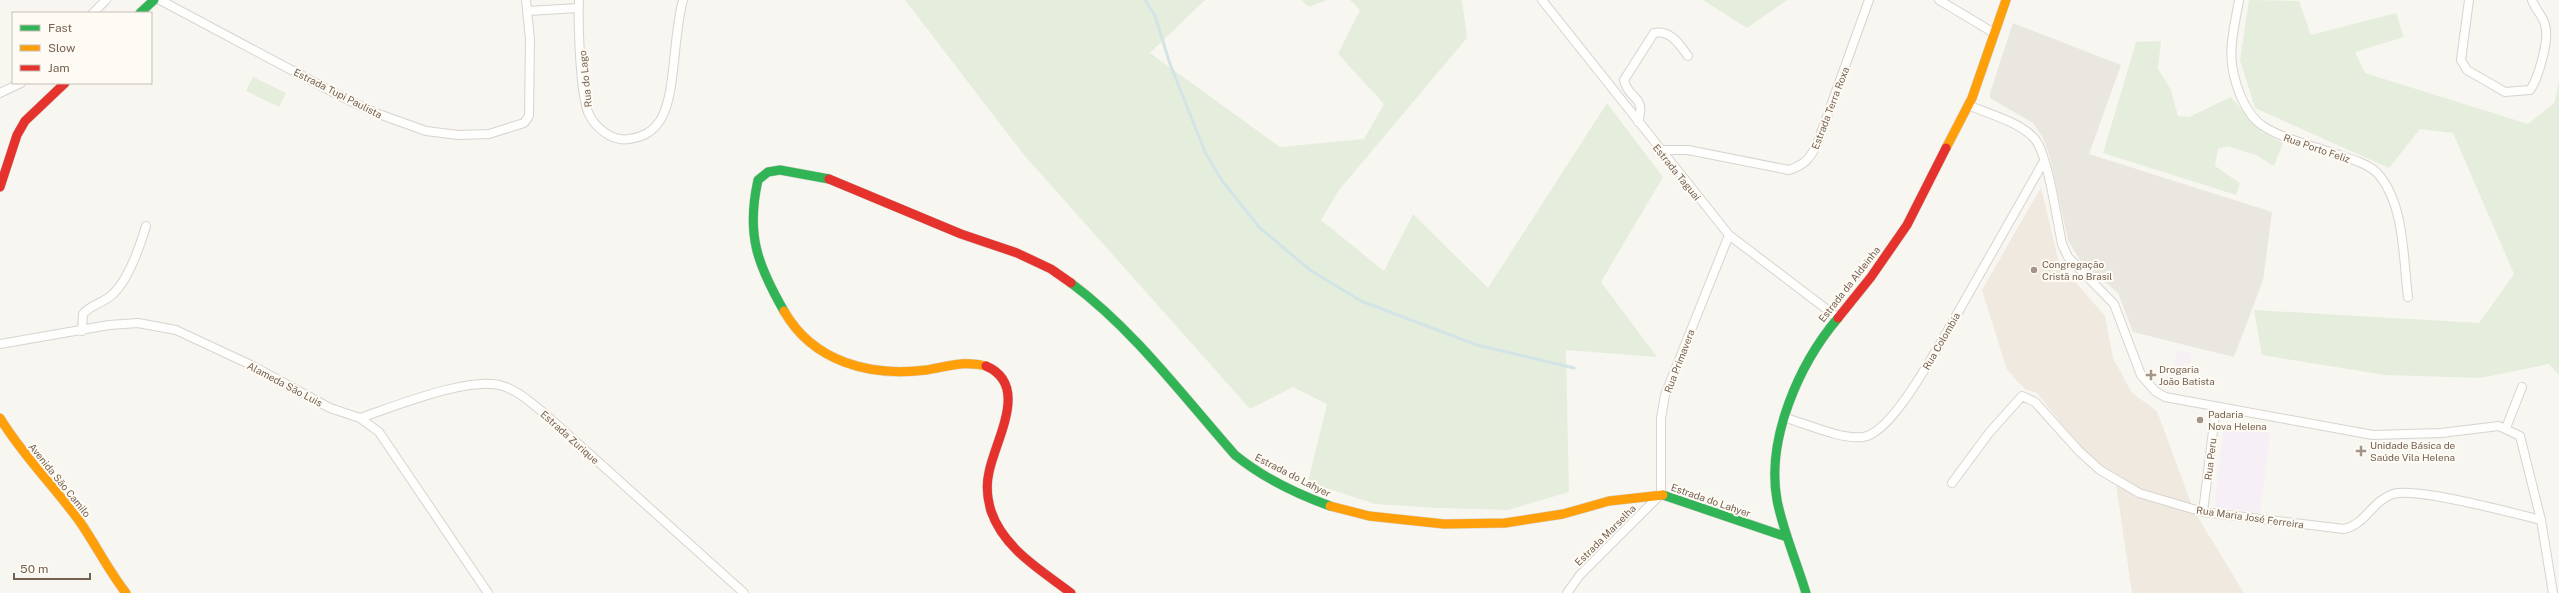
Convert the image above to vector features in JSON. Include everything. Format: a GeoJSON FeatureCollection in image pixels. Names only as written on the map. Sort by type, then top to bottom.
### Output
{"type":"FeatureCollection","features":[{"type":"Feature","properties":{"kind":"street"},"geometry":{"type":"LineString","coordinates":[[94,12],[106,0]]}},
{"type":"Feature","properties":{"kind":"street"},"geometry":{"type":"LineString","coordinates":[[141,12],[154,0]]}},
{"type":"Feature","properties":{"kind":"street","name":"Estrada Tupi Paulista"},"geometry":{"type":"LineString","coordinates":[[160,0],[376,113],[426,131],[458,135],[489,134],[527,120],[531,111],[528,11],[526,0]]}},
{"type":"Feature","properties":{"kind":"street","name":"Rua do Lago"},"geometry":{"type":"LineString","coordinates":[[578,4],[585,99],[588,113],[594,124],[606,132],[626,140],[649,132],[662,118],[668,101],[675,36],[683,0]]}},
{"type":"Feature","properties":{"kind":"street","name":"Estrada Taguaí"},"geometry":{"type":"LineString","coordinates":[[1542,0],[1659,150],[1729,235],[1838,318]]}},
{"type":"Feature","properties":{"kind":"street","name":"Estrada Terra Roxa"},"geometry":{"type":"LineString","coordinates":[[1659,150],[1688,150],[1789,170],[1803,165],[1812,156],[1820,137],[1869,0]]}},
{"type":"Feature","properties":{"kind":"street"},"geometry":{"type":"LineString","coordinates":[[1939,0],[1994,33]]}},
{"type":"Feature","properties":{"kind":"street","name":"Estrada da Aldeinha"},"geometry":{"type":"LineString","coordinates":[[1806,593],[1787,537],[1777,500],[1776,450],[1796,387],[1819,340],[1871,277],[1907,225],[1968,105],[2006,0]]}},
{"type":"Feature","properties":{"kind":"street","name":"Rua Porto Feliz"},"geometry":{"type":"LineString","coordinates":[[2239,0],[2230,50],[2231,68],[2246,110],[2262,125],[2278,134],[2355,161],[2378,174],[2388,188],[2394,204],[2408,297]]}},
{"type":"Feature","properties":{"kind":"street"},"geometry":{"type":"LineString","coordinates":[[2469,0],[2461,60],[2467,70],[2506,92],[2520,92],[2530,90],[2536,81],[2545,39],[2545,24],[2538,14],[2532,0]]}},
{"type":"Feature","properties":{"kind":"street"},"geometry":{"type":"LineString","coordinates":[[528,11],[578,4]]}},
{"type":"Feature","properties":{"kind":"street"},"geometry":{"type":"LineString","coordinates":[[1638,122],[1642,110],[1641,104],[1625,85],[1624,80],[1654,33],[1661,32],[1670,34],[1688,56]]}},
{"type":"Feature","properties":{"kind":"street"},"geometry":{"type":"LineString","coordinates":[[0,93],[19,84]]}},
{"type":"Feature","properties":{"kind":"street"},"geometry":{"type":"LineString","coordinates":[[0,187],[17,135],[25,121],[64,84]]}},
{"type":"Feature","properties":{"kind":"street"},"geometry":{"type":"LineString","coordinates":[[1968,105],[2025,130],[2039,145],[2044,161],[2062,244],[2068,257],[2114,304],[2141,375],[2155,391],[2165,397],[2373,435],[2406,436],[2485,427],[2506,428],[2520,436],[2541,520],[2553,593]]}},
{"type":"Feature","properties":{"kind":"street","name":"Rua Colombia"},"geometry":{"type":"LineString","coordinates":[[1786,418],[1857,438],[1871,436],[1884,426],[1922,374],[2044,161]]}},
{"type":"Feature","properties":{"kind":"street","name":"Estrada do Lahyer"},"geometry":{"type":"LineString","coordinates":[[1071,593],[1029,562],[1008,540],[995,521],[989,503],[986,483],[1007,411],[1008,396],[1003,377],[993,370],[978,363],[962,362],[910,371],[880,371],[850,368],[823,355],[796,329],[757,260],[751,222],[758,180],[768,172],[780,170],[836,181],[961,234],[1017,253],[1051,269],[1092,299],[1125,330],[1235,455],[1250,467],[1313,500],[1340,510],[1369,516],[1444,524],[1505,523],[1563,514],[1609,501],[1661,494],[1787,537]]}},
{"type":"Feature","properties":{"kind":"street"},"geometry":{"type":"LineString","coordinates":[[82,331],[83,314],[108,298],[119,287],[140,245],[146,226]]}},
{"type":"Feature","properties":{"kind":"street","name":"Rua Primavera"},"geometry":{"type":"LineString","coordinates":[[1661,494],[1661,418],[1666,395],[1729,235]]}},
{"type":"Feature","properties":{"kind":"street","name":"Alameda São Luis"},"geometry":{"type":"LineString","coordinates":[[0,344],[82,331],[109,325],[138,323],[176,330],[251,365],[330,408],[360,418],[379,432],[488,593]]}},
{"type":"Feature","properties":{"kind":"street","name":"Estrada Zurique"},"geometry":{"type":"LineString","coordinates":[[360,418],[447,390],[494,384],[515,390],[544,413],[744,593]]}},
{"type":"Feature","properties":{"kind":"street"},"geometry":{"type":"LineString","coordinates":[[2506,428],[2522,387]]}},
{"type":"Feature","properties":{"kind":"street","name":"Rua Maria José Ferreira"},"geometry":{"type":"LineString","coordinates":[[1952,483],[1989,433],[2022,396],[2035,402],[2079,451],[2109,477],[2139,493],[2203,512],[2344,528],[2356,524],[2386,497],[2398,492],[2447,499],[2541,520]]}},
{"type":"Feature","properties":{"kind":"street","name":"Rua Peru"},"geometry":{"type":"LineString","coordinates":[[2203,512],[2216,407]]}},
{"type":"Feature","properties":{"kind":"street","name":"Avenida São Camilo"},"geometry":{"type":"LineString","coordinates":[[0,418],[15,443],[72,510],[109,571],[126,593]]}},
{"type":"Feature","properties":{"kind":"street","name":"Avenida São Camilo"},"geometry":{"type":"LineString","coordinates":[[0,434],[15,443]]}},
{"type":"Feature","properties":{"kind":"street","name":"Estrada Marselha"},"geometry":{"type":"LineString","coordinates":[[1567,593],[1580,575],[1661,494]]}},
{"type":"Feature","properties":{"kind":"shaded area"},"geometry":{"type":"Polygon","coordinates":[[[2013,23],[2121,65],[2089,154],[2272,212],[2263,280],[2234,357],[2133,332],[2118,293],[2081,262],[2068,240],[2050,157],[2042,136],[2033,123],[1990,98],[1990,93],[2013,23]]]}},
{"type":"Feature","properties":{"kind":"shaded area"},"geometry":{"type":"Polygon","coordinates":[[[2041,187],[2059,263],[2105,316],[2113,358],[2132,393],[2157,411],[2194,511],[2244,593],[2132,593],[2115,478],[2087,456],[2037,393],[2025,389],[2007,370],[1982,290],[2041,187]]]}},
{"type":"Feature","properties":{"kind":"shaded area"},"geometry":{"type":"Polygon","coordinates":[[[2177,351],[2192,353],[2189,364],[2184,363],[2182,373],[2186,375],[2185,385],[2170,383],[2177,351]]]}},
{"type":"Feature","properties":{"kind":"shaded area"},"geometry":{"type":"Polygon","coordinates":[[[2227,427],[2270,433],[2260,513],[2214,507],[2223,431],[2227,427]]]}},
{"type":"Feature","properties":{"kind":"green space"},"geometry":{"type":"Polygon","coordinates":[[[905,0],[1205,0],[1150,53],[1280,147],[1364,139],[1384,104],[1338,54],[1360,10],[1350,0],[1462,0],[1467,38],[1339,190],[1321,220],[1384,271],[1413,214],[1488,288],[1607,103],[1663,177],[1601,282],[1657,357],[1566,350],[1569,492],[1508,510],[1437,508],[1375,504],[1308,482],[1327,404],[1293,387],[1250,409],[1024,155],[905,0]]]}},
{"type":"Feature","properties":{"kind":"green space"},"geometry":{"type":"Polygon","coordinates":[[[1301,0],[1327,0],[1309,7],[1301,0]]]}},
{"type":"Feature","properties":{"kind":"green space"},"geometry":{"type":"Polygon","coordinates":[[[1703,0],[1787,0],[1747,28],[1703,0]]]}},
{"type":"Feature","properties":{"kind":"green space"},"geometry":{"type":"Polygon","coordinates":[[[2249,0],[2299,1],[2311,35],[2396,13],[2404,37],[2355,52],[2365,73],[2528,124],[2555,102],[2559,80],[2559,375],[2549,364],[2481,378],[2385,375],[2262,355],[2254,310],[2479,323],[2514,274],[2453,133],[2420,129],[2389,168],[2255,108],[2240,60],[2249,0]]]}},
{"type":"Feature","properties":{"kind":"green space"},"geometry":{"type":"Polygon","coordinates":[[[2161,41],[2158,69],[2171,90],[2178,116],[2189,117],[2231,97],[2261,132],[2283,143],[2274,166],[2256,155],[2227,146],[2218,149],[2215,166],[2240,183],[2236,195],[2103,153],[2136,42],[2161,41]]]}},
{"type":"Feature","properties":{"kind":"green space"},"geometry":{"type":"Polygon","coordinates":[[[253,77],[286,93],[279,107],[246,91],[253,77]]]}},
{"type":"Feature","properties":{"kind":"waterway"},"geometry":{"type":"LineString","coordinates":[[1145,0],[1155,16],[1170,64],[1205,152],[1223,182],[1260,228],[1310,270],[1361,301],[1477,345],[1574,368]]}},
{"type":"Feature","properties":{"kind":"traffic: fast"},"geometry":{"type":"LineString","coordinates":[[141,12],[154,0]]}},
{"type":"Feature","properties":{"kind":"traffic: fast"},"geometry":{"type":"LineString","coordinates":[[784,311],[767,278],[756,248],[753,217],[758,180],[768,172],[780,170],[829,179]]}},
{"type":"Feature","properties":{"kind":"traffic: fast"},"geometry":{"type":"LineString","coordinates":[[1071,283],[1094,301],[1137,343],[1157,364],[1235,455],[1268,478],[1330,506]]}},
{"type":"Feature","properties":{"kind":"traffic: fast"},"geometry":{"type":"LineString","coordinates":[[1806,593],[1786,535],[1777,500],[1775,477],[1776,452],[1781,428],[1789,403],[1799,380],[1810,357],[1838,318]]}},
{"type":"Feature","properties":{"kind":"traffic: fast"},"geometry":{"type":"LineString","coordinates":[[1663,495],[1787,537]]}},
{"type":"Feature","properties":{"kind":"traffic: slow"},"geometry":{"type":"LineString","coordinates":[[1946,148],[1972,98],[2006,0]]}},
{"type":"Feature","properties":{"kind":"traffic: slow"},"geometry":{"type":"LineString","coordinates":[[784,311],[796,328],[811,343],[827,354],[864,368],[905,372],[963,364],[978,364],[986,366]]}},
{"type":"Feature","properties":{"kind":"traffic: slow"},"geometry":{"type":"LineString","coordinates":[[0,418],[9,432],[80,522],[126,593]]}},
{"type":"Feature","properties":{"kind":"traffic: slow"},"geometry":{"type":"LineString","coordinates":[[1330,506],[1369,516],[1444,524],[1505,523],[1563,514],[1609,501],[1663,495]]}},
{"type":"Feature","properties":{"kind":"traffic: jam"},"geometry":{"type":"LineString","coordinates":[[0,187],[17,135],[25,121],[64,84]]}},
{"type":"Feature","properties":{"kind":"traffic: jam"},"geometry":{"type":"LineString","coordinates":[[1838,318],[1871,277],[1907,225],[1946,148]]}},
{"type":"Feature","properties":{"kind":"traffic: jam"},"geometry":{"type":"LineString","coordinates":[[829,179],[961,234],[1017,253],[1051,269],[1071,283]]}},
{"type":"Feature","properties":{"kind":"traffic: jam"},"geometry":{"type":"LineString","coordinates":[[986,366],[999,375],[1006,386],[1008,399],[1007,413],[1003,429],[987,482],[987,492],[991,511],[1005,537],[1014,548],[1036,567],[1071,593]]}},
{"type":"Feature","properties":{"kind":"place","name":"Congregação Cristã no Brasil"},"geometry":{"type":"Point","coordinates":[2034,270]}},
{"type":"Feature","properties":{"kind":"place","name":"Drogaria João Batista"},"geometry":{"type":"Point","coordinates":[2151,375]}},
{"type":"Feature","properties":{"kind":"place","name":"Padaria Nova Helena"},"geometry":{"type":"Point","coordinates":[2200,420]}},
{"type":"Feature","properties":{"kind":"place","name":"Unidade Básica de Saúde Vila Helena"},"geometry":{"type":"Point","coordinates":[2361,451]}}]}
